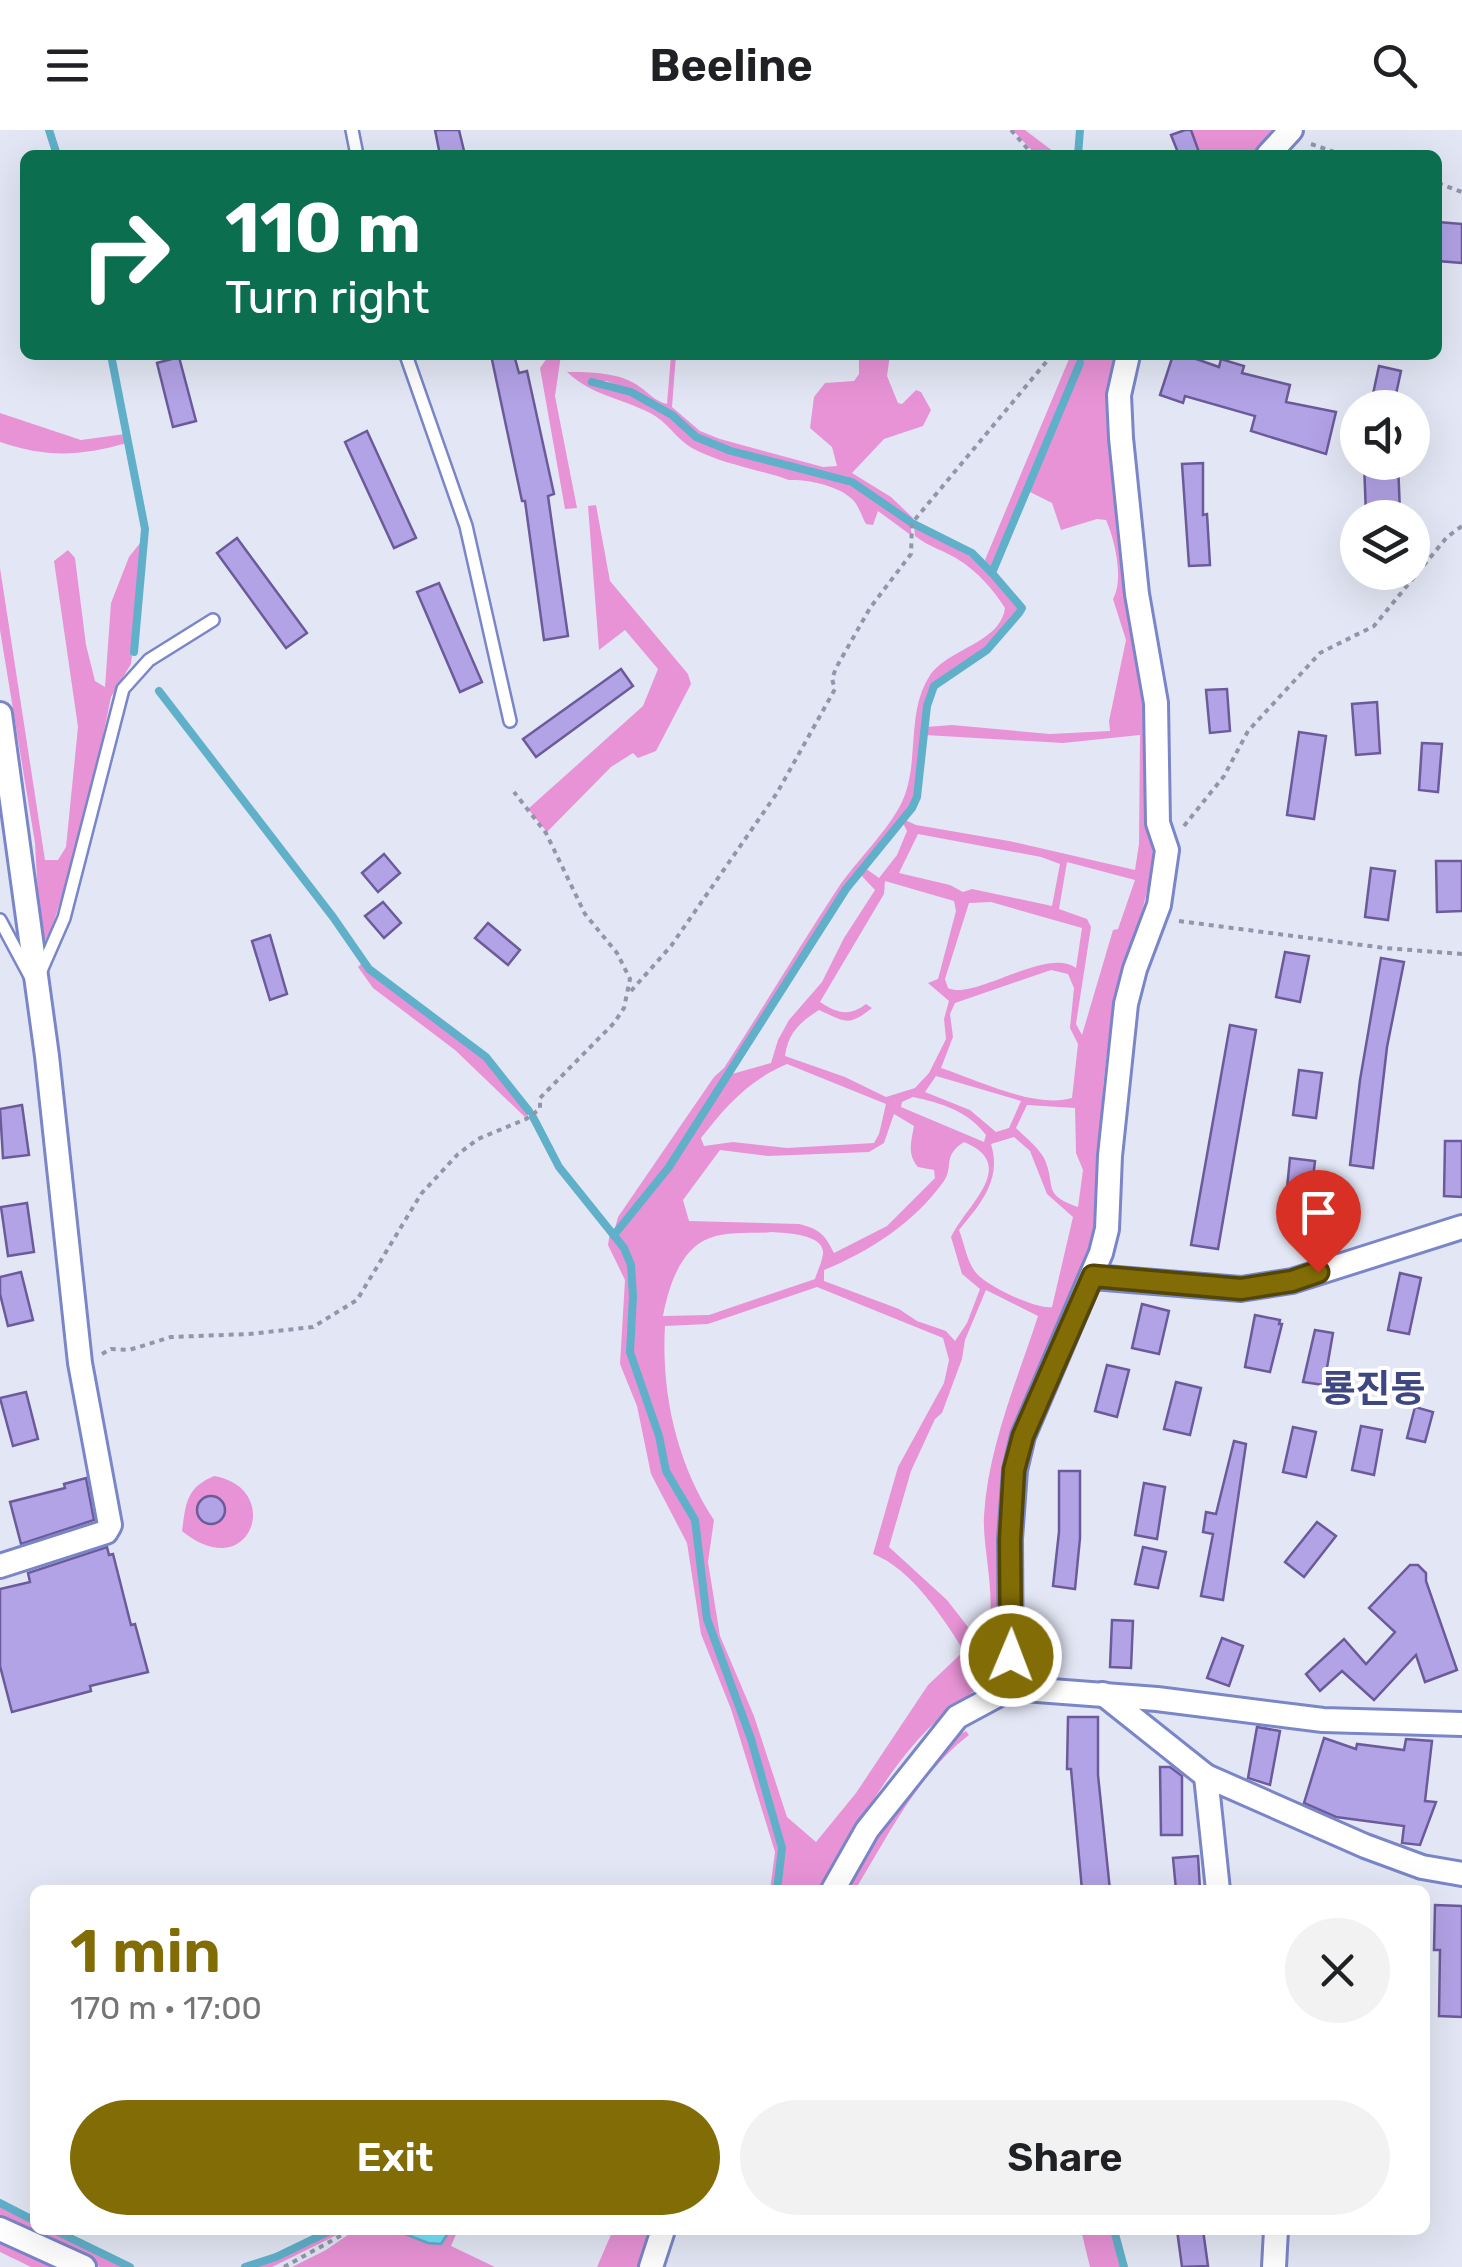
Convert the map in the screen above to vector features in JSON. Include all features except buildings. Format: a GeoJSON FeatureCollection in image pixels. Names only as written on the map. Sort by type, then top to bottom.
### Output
{"type":"FeatureCollection","features":[{"type":"Feature","properties":{"kind":"street"},"geometry":{"type":"LineString","coordinates":[[1273,150],[1293,132]]}},
{"type":"Feature","properties":{"kind":"street"},"geometry":{"type":"LineString","coordinates":[[1011,1688],[1010,1540],[1014,1470],[1023,1436],[1093,1276],[1106,1229],[1126,1004],[1166,876],[1167,850],[1158,823],[1156,702],[1137,594],[1121,438],[1119,395],[1126,360]]}},
{"type":"Feature","properties":{"kind":"street"},"geometry":{"type":"LineString","coordinates":[[0,714],[47,1056],[80,1363],[110,1525],[106,1532],[0,1566]]}},
{"type":"Feature","properties":{"kind":"street"},"geometry":{"type":"LineString","coordinates":[[1093,1276],[1241,1289],[1292,1281],[1462,1227]]}},
{"type":"Feature","properties":{"kind":"street"},"geometry":{"type":"LineString","coordinates":[[836,1885],[867,1830],[957,1717],[1011,1688],[1103,1694],[1323,1720],[1462,1724]]}},
{"type":"Feature","properties":{"kind":"street"},"geometry":{"type":"LineString","coordinates":[[1103,1694],[1206,1776],[1364,1846],[1422,1867],[1462,1874]]}},
{"type":"Feature","properties":{"kind":"street"},"geometry":{"type":"LineString","coordinates":[[1206,1776],[1217,1885]]}},
{"type":"Feature","properties":{"kind":"street"},"geometry":{"type":"LineString","coordinates":[[0,2229],[84,2267]]}},
{"type":"Feature","properties":{"kind":"street"},"geometry":{"type":"LineString","coordinates":[[651,2267],[661,2235]]}},
{"type":"Feature","properties":{"kind":"street"},"geometry":{"type":"LineString","coordinates":[[1274,2267],[1276,2235]]}},
{"type":"Feature","properties":{"kind":"lane"},"geometry":{"type":"LineString","coordinates":[[408,360],[466,526],[510,721]]}},
{"type":"Feature","properties":{"kind":"lane"},"geometry":{"type":"LineString","coordinates":[[35,983],[64,918],[122,689],[150,660],[213,620]]}},
{"type":"Feature","properties":{"kind":"lane"},"geometry":{"type":"LineString","coordinates":[[0,920],[35,983]]}},
{"type":"Feature","properties":{"kind":"path"},"geometry":{"type":"LineString","coordinates":[[1011,130],[1029,150]]}},
{"type":"Feature","properties":{"kind":"path"},"geometry":{"type":"LineString","coordinates":[[1293,132],[1332,150]]}},
{"type":"Feature","properties":{"kind":"path"},"geometry":{"type":"LineString","coordinates":[[80,1363],[111,1349],[129,1350],[170,1337],[314,1327],[357,1300],[421,1194],[458,1154],[478,1139],[526,1119],[540,1108],[540,1098],[614,1024],[628,994],[671,946],[802,752],[835,689],[832,678],[836,668],[870,608],[911,554],[912,523],[1048,360]]}},
{"type":"Feature","properties":{"kind":"path"},"geometry":{"type":"LineString","coordinates":[[1167,850],[1224,776],[1248,730],[1320,653],[1374,626],[1447,536],[1462,526]]}},
{"type":"Feature","properties":{"kind":"path"},"geometry":{"type":"LineString","coordinates":[[514,792],[553,845],[586,914],[625,967],[630,979],[628,994]]}},
{"type":"Feature","properties":{"kind":"path"},"geometry":{"type":"LineString","coordinates":[[1155,920],[1462,954]]}},
{"type":"Feature","properties":{"kind":"path"},"geometry":{"type":"LineString","coordinates":[[284,2267],[343,2235]]}},
{"type":"Feature","properties":{"kind":"shaded area"},"geometry":{"type":"Polygon","coordinates":[[[1013,130],[1025,130],[1051,150],[1031,150],[1013,130]]]}},
{"type":"Feature","properties":{"kind":"shaded area"},"geometry":{"type":"Polygon","coordinates":[[[1190,130],[1277,130],[1261,150],[1198,150],[1190,130]]]}},
{"type":"Feature","properties":{"kind":"shaded area"},"geometry":{"type":"Polygon","coordinates":[[[546,360],[560,360],[555,396],[577,508],[565,509],[540,368],[546,360]]]}},
{"type":"Feature","properties":{"kind":"shaded area"},"geometry":{"type":"Polygon","coordinates":[[[671,360],[676,360],[672,407],[700,431],[823,467],[837,466],[832,447],[810,428],[814,397],[825,383],[854,381],[859,374],[859,360],[889,360],[887,376],[898,403],[902,404],[916,390],[931,410],[923,426],[884,439],[852,473],[891,497],[911,520],[852,480],[732,450],[697,436],[673,413],[632,391],[607,381],[590,382],[630,394],[671,416],[695,439],[731,453],[851,483],[910,524],[912,536],[878,511],[873,525],[866,524],[854,501],[832,488],[789,480],[703,454],[656,416],[596,391],[567,372],[623,378],[667,404],[671,360]]]}},
{"type":"Feature","properties":{"kind":"shaded area"},"geometry":{"type":"Polygon","coordinates":[[[1069,360],[1079,360],[992,569],[985,560],[1069,360]]]}},
{"type":"Feature","properties":{"kind":"shaded area"},"geometry":{"type":"Polygon","coordinates":[[[1082,360],[1113,360],[1109,405],[1147,694],[1154,862],[1142,912],[1120,974],[1111,1019],[1103,1087],[1097,1230],[1083,1280],[1005,1470],[1004,1614],[992,1670],[906,1754],[823,1885],[779,1885],[782,1858],[770,1790],[709,1620],[697,1522],[669,1471],[637,1373],[631,1336],[631,1263],[616,1235],[670,1168],[732,1074],[771,1063],[789,1020],[822,982],[875,890],[860,874],[865,868],[879,878],[897,855],[907,831],[905,820],[1135,870],[1139,844],[1140,735],[1063,743],[925,735],[926,727],[952,725],[1050,734],[1110,731],[1126,640],[1113,599],[1118,571],[1115,549],[1106,520],[1061,530],[1052,503],[1028,491],[1082,360]],[[918,834],[899,873],[950,885],[963,892],[972,889],[1052,906],[1060,864],[918,834]],[[1067,862],[1059,909],[1087,919],[1091,927],[1076,1024],[1082,1035],[1113,930],[1118,929],[1135,880],[1067,862]],[[885,881],[884,894],[820,1002],[843,1012],[866,1004],[872,1008],[847,1021],[819,1010],[796,1029],[785,1056],[845,1077],[886,1097],[915,1088],[929,1073],[946,1039],[944,1019],[949,1001],[928,983],[938,979],[956,911],[954,901],[885,881]],[[991,902],[969,903],[945,979],[948,988],[960,990],[1047,964],[1063,963],[1076,968],[1082,928],[991,902]],[[1051,970],[955,1003],[950,1014],[953,1037],[941,1068],[1024,1097],[1072,1098],[1078,1044],[1070,1028],[1074,988],[1068,974],[1051,970]],[[787,1064],[773,1070],[729,1105],[701,1138],[704,1146],[733,1142],[787,1148],[874,1143],[886,1104],[787,1064]],[[936,1076],[925,1092],[970,1110],[996,1132],[1009,1128],[1021,1101],[936,1076]],[[913,1097],[902,1102],[901,1107],[984,1142],[986,1135],[979,1127],[953,1109],[913,1097]],[[1027,1105],[1016,1128],[1044,1158],[1054,1193],[1078,1207],[1083,1170],[1076,1153],[1075,1108],[1027,1105]],[[894,1114],[884,1143],[869,1152],[768,1156],[720,1150],[683,1200],[689,1221],[799,1224],[821,1234],[834,1253],[887,1226],[935,1178],[934,1170],[918,1167],[912,1157],[914,1126],[894,1114]],[[1014,1137],[991,1144],[992,1180],[982,1201],[959,1230],[969,1260],[974,1271],[993,1285],[1025,1301],[1052,1307],[1073,1217],[1047,1194],[1030,1151],[1014,1137]],[[964,1142],[957,1147],[944,1181],[919,1210],[874,1245],[824,1270],[824,1281],[899,1309],[917,1321],[946,1331],[955,1341],[967,1323],[980,1289],[962,1274],[951,1237],[988,1174],[988,1162],[980,1151],[964,1142]],[[772,1232],[717,1236],[700,1243],[683,1260],[663,1316],[709,1315],[815,1279],[823,1254],[818,1242],[772,1232]],[[817,1287],[708,1324],[665,1326],[666,1377],[674,1427],[690,1475],[714,1520],[708,1562],[720,1636],[754,1716],[787,1817],[816,1842],[856,1793],[928,1685],[964,1651],[913,1583],[873,1554],[898,1467],[944,1383],[949,1360],[943,1338],[817,1287]],[[986,1290],[965,1340],[942,1413],[935,1419],[911,1471],[889,1547],[947,1600],[975,1636],[984,1638],[990,1612],[984,1516],[991,1465],[1038,1316],[986,1290]]]}},
{"type":"Feature","properties":{"kind":"shaded area"},"geometry":{"type":"Polygon","coordinates":[[[0,413],[81,440],[125,434],[127,443],[94,451],[33,451],[0,442],[0,413]]]}},
{"type":"Feature","properties":{"kind":"shaded area"},"geometry":{"type":"Polygon","coordinates":[[[596,505],[610,581],[688,674],[691,684],[656,751],[638,758],[633,753],[611,767],[547,832],[528,809],[643,706],[658,669],[625,630],[599,650],[588,506],[596,505]]]}},
{"type":"Feature","properties":{"kind":"shaded area"},"geometry":{"type":"Polygon","coordinates":[[[914,526],[982,563],[1019,608],[985,648],[932,685],[925,706],[915,796],[910,807],[845,888],[667,1166],[614,1232],[618,1217],[724,1068],[838,888],[896,813],[911,771],[918,706],[929,677],[948,659],[984,638],[1001,620],[1005,608],[985,581],[959,560],[915,536],[914,526]]]}},
{"type":"Feature","properties":{"kind":"shaded area"},"geometry":{"type":"Polygon","coordinates":[[[144,538],[131,664],[111,697],[87,813],[52,928],[41,948],[35,843],[0,630],[0,568],[45,860],[58,860],[66,847],[78,727],[54,561],[68,550],[75,558],[86,645],[95,681],[105,687],[111,603],[129,557],[144,538]]]}},
{"type":"Feature","properties":{"kind":"shaded area"},"geometry":{"type":"Polygon","coordinates":[[[362,963],[485,1058],[529,1114],[525,1117],[455,1050],[373,988],[358,967],[362,963]]]}},
{"type":"Feature","properties":{"kind":"shaded area"},"geometry":{"type":"Polygon","coordinates":[[[610,1232],[623,1249],[631,1275],[631,1364],[665,1471],[693,1521],[706,1619],[749,1740],[781,1848],[777,1885],[771,1885],[775,1852],[731,1709],[701,1634],[687,1543],[651,1474],[637,1406],[620,1364],[625,1280],[608,1245],[610,1232]]]}},
{"type":"Feature","properties":{"kind":"shaded area"},"geometry":{"type":"Polygon","coordinates":[[[214,1476],[236,1484],[249,1498],[253,1513],[250,1529],[241,1541],[226,1548],[206,1545],[182,1531],[193,1491],[214,1476]]]}},
{"type":"Feature","properties":{"kind":"shaded area"},"geometry":{"type":"Polygon","coordinates":[[[966,1731],[969,1735],[919,1787],[858,1885],[848,1885],[915,1779],[949,1742],[966,1731]]]}},
{"type":"Feature","properties":{"kind":"shaded area"},"geometry":{"type":"Polygon","coordinates":[[[0,2205],[30,2220],[30,2235],[59,2235],[125,2267],[100,2267],[0,2222],[0,2205]]]}},
{"type":"Feature","properties":{"kind":"shaded area"},"geometry":{"type":"Polygon","coordinates":[[[327,2235],[337,2235],[272,2267],[251,2267],[327,2235]]]}},
{"type":"Feature","properties":{"kind":"shaded area"},"geometry":{"type":"Polygon","coordinates":[[[348,2235],[408,2235],[441,2244],[447,2235],[456,2235],[451,2246],[495,2267],[292,2267],[348,2235]]]}},
{"type":"Feature","properties":{"kind":"shaded area"},"geometry":{"type":"Polygon","coordinates":[[[611,2235],[654,2235],[642,2267],[597,2267],[611,2235]]]}},
{"type":"Feature","properties":{"kind":"shaded area"},"geometry":{"type":"Polygon","coordinates":[[[1082,2235],[1113,2235],[1122,2267],[1090,2267],[1082,2235]]]}},
{"type":"Feature","properties":{"kind":"shaded area"},"geometry":{"type":"Polygon","coordinates":[[[0,2239],[62,2267],[31,2267],[0,2252],[0,2239]]]}},
{"type":"Feature","properties":{"kind":"water"},"geometry":{"type":"Polygon","coordinates":[[[408,2235],[447,2235],[441,2244],[408,2235]]]}},
{"type":"Feature","properties":{"kind":"waterway"},"geometry":{"type":"LineString","coordinates":[[49,130],[55,150]]}},
{"type":"Feature","properties":{"kind":"waterway"},"geometry":{"type":"LineString","coordinates":[[1078,150],[1080,130]]}},
{"type":"Feature","properties":{"kind":"waterway"},"geometry":{"type":"LineString","coordinates":[[112,360],[145,529],[134,652]]}},
{"type":"Feature","properties":{"kind":"waterway"},"geometry":{"type":"LineString","coordinates":[[614,1235],[669,1167],[846,889],[912,808],[917,797],[927,706],[934,686],[987,650],[1022,608],[992,573],[1080,363]]}},
{"type":"Feature","properties":{"kind":"waterway"},"geometry":{"type":"LineString","coordinates":[[592,382],[631,392],[672,415],[696,437],[731,451],[852,482],[912,523],[972,553],[992,573]]}},
{"type":"Feature","properties":{"kind":"waterway"},"geometry":{"type":"LineString","coordinates":[[159,691],[369,969],[486,1057],[529,1111]]}},
{"type":"Feature","properties":{"kind":"waterway"},"geometry":{"type":"LineString","coordinates":[[533,1117],[559,1167],[624,1248],[631,1265],[630,1352],[659,1436],[666,1471],[695,1520],[707,1619],[751,1739],[782,1848],[778,1885]]}},
{"type":"Feature","properties":{"kind":"waterway"},"geometry":{"type":"LineString","coordinates":[[0,2203],[30,2218]]}},
{"type":"Feature","properties":{"kind":"waterway"},"geometry":{"type":"LineString","coordinates":[[64,2235],[130,2267]]}},
{"type":"Feature","properties":{"kind":"waterway"},"geometry":{"type":"LineString","coordinates":[[245,2267],[322,2235]]}},
{"type":"Feature","properties":{"kind":"waterway"},"geometry":{"type":"LineString","coordinates":[[1115,2235],[1124,2267]]}},
{"type":"Feature","properties":{"kind":"district","name":"룡진동"},"geometry":{"type":"Point","coordinates":[1373,1389]}},
{"type":"Feature","properties":{"kind":"route"},"geometry":{"type":"LineString","coordinates":[[1011,1656],[1014,1470],[1023,1436],[1093,1276],[1241,1289],[1292,1281],[1318,1272]]}}]}
